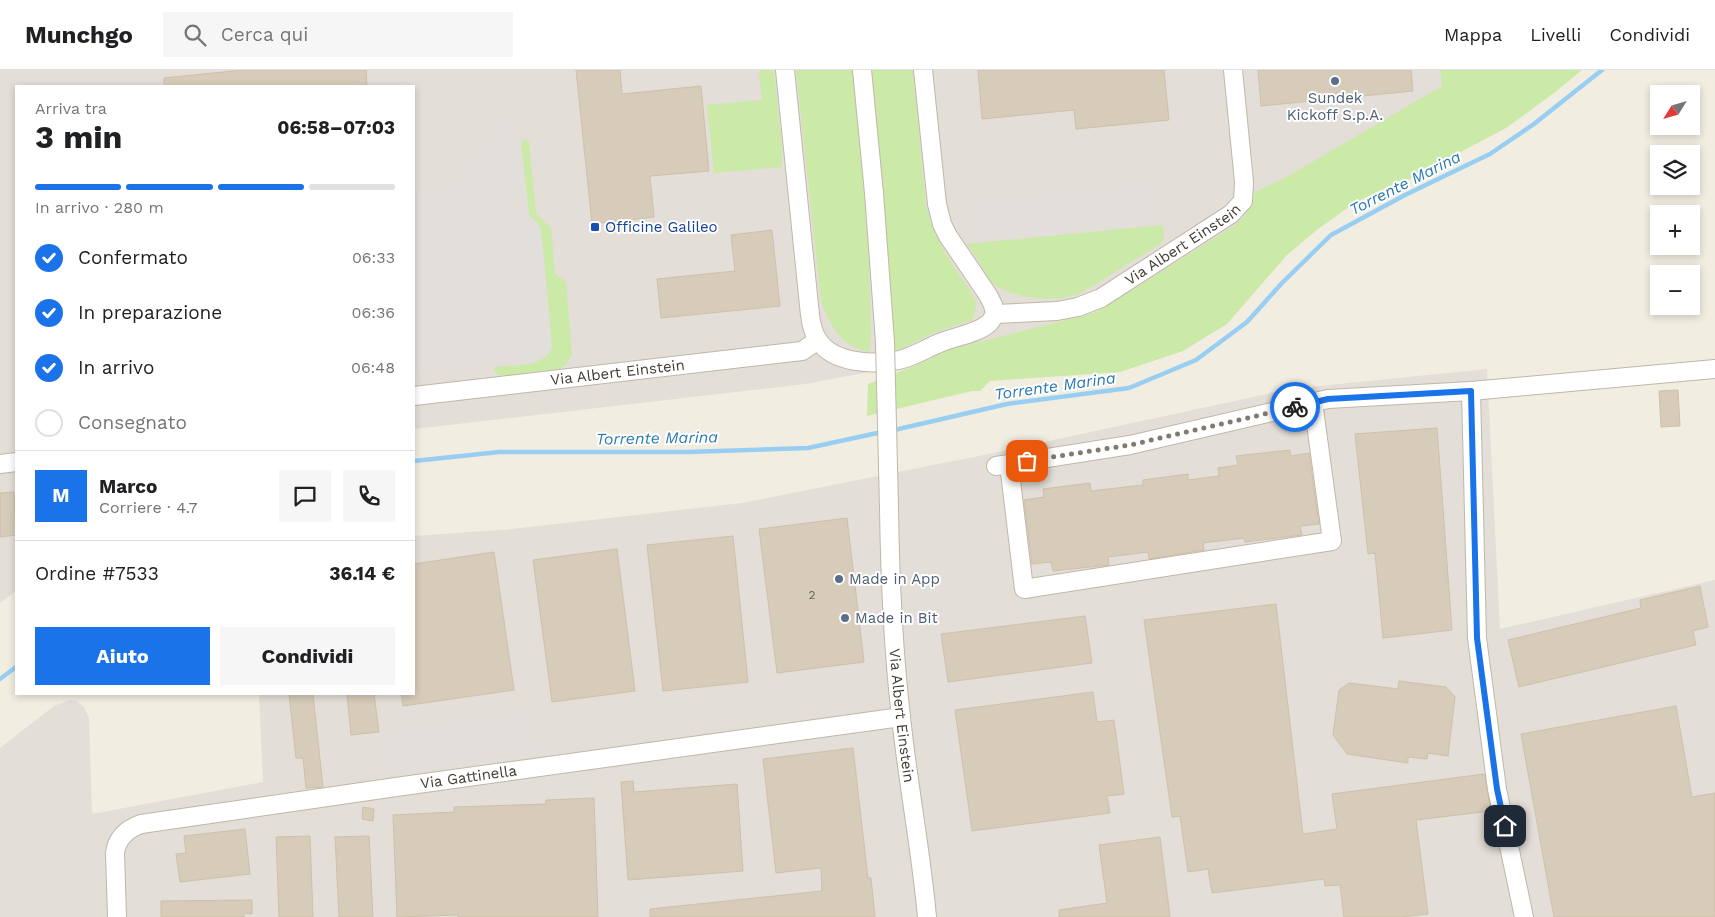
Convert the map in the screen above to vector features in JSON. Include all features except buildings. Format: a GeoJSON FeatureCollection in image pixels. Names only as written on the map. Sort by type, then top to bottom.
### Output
{"type":"FeatureCollection","features":[{"type":"Feature","properties":{"kind":"street"},"geometry":{"type":"LineString","coordinates":[[785,70],[810,315],[818,340],[833,354],[847,360],[864,362],[899,360],[949,339],[973,332],[988,324],[995,314],[988,295],[942,224],[937,204],[923,70]]}},
{"type":"Feature","properties":{"kind":"street","name":"Via Albert Einstein"},"geometry":{"type":"LineString","coordinates":[[862,70],[874,193],[885,342],[891,606],[900,717],[924,886],[926,917]]}},
{"type":"Feature","properties":{"kind":"street","name":"Via Albert Einstein"},"geometry":{"type":"LineString","coordinates":[[995,314],[1057,311],[1078,307],[1101,298],[1231,214],[1243,201],[1244,182],[1233,70]]}},
{"type":"Feature","properties":{"kind":"street","name":"Via Albert Einstein"},"geometry":{"type":"LineString","coordinates":[[415,396],[802,351],[818,340]]}},
{"type":"Feature","properties":{"kind":"street"},"geometry":{"type":"LineString","coordinates":[[1313,402],[1332,541],[1024,589],[1003,465],[1130,445],[1313,402],[1328,399],[1471,391],[1715,369]]}},
{"type":"Feature","properties":{"kind":"street"},"geometry":{"type":"LineString","coordinates":[[1471,391],[1477,638],[1497,789],[1524,917]]}},
{"type":"Feature","properties":{"kind":"street"},"geometry":{"type":"LineString","coordinates":[[0,464],[15,462]]}},
{"type":"Feature","properties":{"kind":"street","name":"Via Gattinella"},"geometry":{"type":"LineString","coordinates":[[117,917],[116,844],[130,828],[141,824],[900,717]]}},
{"type":"Feature","properties":{"kind":"shaded area"},"geometry":{"type":"Polygon","coordinates":[[[0,70],[1440,70],[1442,86],[1108,312],[955,356],[805,384],[415,429],[415,85],[15,85],[15,592],[0,603],[0,70]]]}},
{"type":"Feature","properties":{"kind":"shaded area"},"geometry":{"type":"Polygon","coordinates":[[[509,107],[517,107],[529,215],[540,226],[541,230],[552,348],[546,357],[533,363],[415,375],[415,188],[449,184],[509,107]]]}},
{"type":"Feature","properties":{"kind":"shaded area"},"geometry":{"type":"Polygon","coordinates":[[[1157,181],[1162,222],[975,240],[970,200],[1157,181]]]}},
{"type":"Feature","properties":{"kind":"shaded area"},"geometry":{"type":"Polygon","coordinates":[[[1487,369],[1500,629],[1715,580],[1715,917],[0,917],[0,748],[54,706],[70,700],[76,701],[84,707],[89,718],[92,814],[263,782],[259,695],[415,695],[415,536],[512,529],[742,503],[984,455],[1290,389],[1487,369]]]}},
{"type":"Feature","properties":{"kind":"shaded area"},"geometry":{"type":"Polygon","coordinates":[[[539,708],[543,753],[387,775],[379,732],[539,708]]]}},
{"type":"Feature","properties":{"kind":"green space"},"geometry":{"type":"Polygon","coordinates":[[[796,70],[853,70],[868,234],[871,334],[870,350],[868,352],[851,345],[837,333],[821,300],[796,70]]]}},
{"type":"Feature","properties":{"kind":"green space"},"geometry":{"type":"Polygon","coordinates":[[[872,70],[913,70],[926,206],[938,240],[971,292],[976,305],[972,320],[935,332],[901,349],[894,350],[888,254],[872,70]]]}},
{"type":"Feature","properties":{"kind":"green space"},"geometry":{"type":"Polygon","coordinates":[[[1440,70],[1582,70],[1506,128],[1402,183],[1381,190],[1353,204],[1318,229],[1286,256],[1227,324],[1183,351],[1120,372],[990,381],[980,391],[972,391],[867,416],[868,384],[916,365],[947,350],[1094,313],[1112,303],[1235,225],[1248,210],[1255,192],[1285,178],[1442,86],[1440,70]]]}},
{"type":"Feature","properties":{"kind":"green space"},"geometry":{"type":"Polygon","coordinates":[[[759,71],[774,71],[782,145],[782,167],[714,173],[707,105],[762,100],[759,71]]]}},
{"type":"Feature","properties":{"kind":"green space"},"geometry":{"type":"Polygon","coordinates":[[[526,139],[529,142],[536,213],[551,228],[555,274],[566,282],[572,354],[566,365],[559,369],[503,376],[495,373],[494,369],[496,367],[535,362],[542,359],[552,348],[541,230],[529,215],[521,145],[522,141],[526,139]]]}},
{"type":"Feature","properties":{"kind":"green space"},"geometry":{"type":"Polygon","coordinates":[[[1163,225],[1164,239],[1160,244],[1083,292],[1062,298],[1049,299],[1022,296],[998,287],[989,279],[967,244],[1163,225]]]}},
{"type":"Feature","properties":{"kind":"waterway","name":"Torrente Marina"},"geometry":{"type":"LineString","coordinates":[[890,431],[1007,404],[1129,388],[1196,360],[1247,322],[1282,283],[1331,235],[1405,195],[1490,154],[1534,124],[1602,70]]}},
{"type":"Feature","properties":{"kind":"waterway","name":"Torrente Marina"},"geometry":{"type":"LineString","coordinates":[[415,461],[499,452],[687,452],[808,448],[882,432]]}},
{"type":"Feature","properties":{"kind":"waterway","name":"Torrente Marina"},"geometry":{"type":"LineString","coordinates":[[0,679],[15,668]]}},
{"type":"Feature","properties":{"kind":"way so far"},"geometry":{"type":"LineString","coordinates":[[1027,461],[1130,445],[1295,407]]}},
{"type":"Feature","properties":{"kind":"place","name":"Sundek Kickoff S.p.A."},"geometry":{"type":"Point","coordinates":[1335,81]}},
{"type":"Feature","properties":{"kind":"place","name":"Officine Galileo"},"geometry":{"type":"Point","coordinates":[595,227]}},
{"type":"Feature","properties":{"kind":"place","name":"Made in App"},"geometry":{"type":"Point","coordinates":[839,579]}},
{"type":"Feature","properties":{"kind":"place","name":"Made in Bit"},"geometry":{"type":"Point","coordinates":[845,618]}},
{"type":"Feature","properties":{"kind":"route"},"geometry":{"type":"LineString","coordinates":[[1295,407],[1328,399],[1471,391],[1477,638],[1497,789],[1505,826]]}}]}
